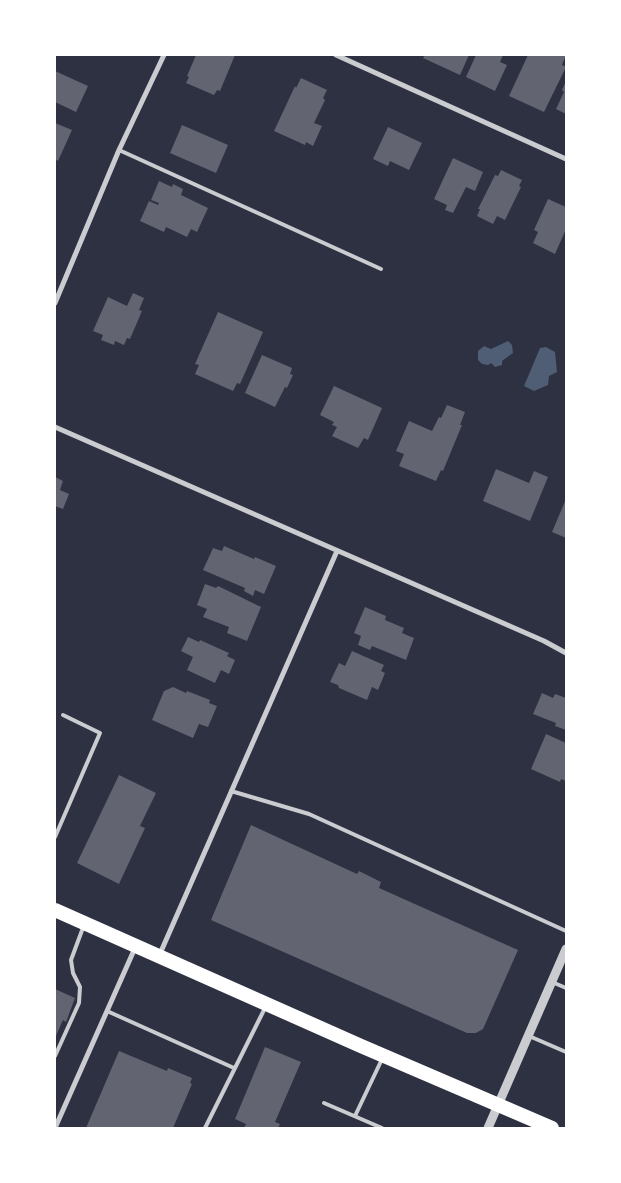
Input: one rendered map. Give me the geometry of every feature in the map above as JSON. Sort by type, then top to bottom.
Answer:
[{"type":"highway","points":[[55,910],[552,1128]]},
{"type":"street","points":[[55,304],[119,150],[164,55]]},
{"type":"street","points":[[336,55],[566,159]]},
{"type":"street","points":[[55,427],[544,641],[566,653]]},
{"type":"street","points":[[159,956],[337,551]]},
{"type":"street","points":[[55,1128],[136,946]]},
{"type":"street","points":[[488,1128],[566,949]]},
{"type":"lane","points":[[119,150],[382,270]]},
{"type":"lane","points":[[55,837],[100,733],[63,715]]},
{"type":"lane","points":[[231,791],[309,814],[566,930]]},
{"type":"lane","points":[[55,1056],[79,1003],[80,987],[73,973],[71,960],[85,923]]},
{"type":"lane","points":[[552,982],[566,988]]},
{"type":"lane","points":[[205,1128],[267,1004]]},
{"type":"lane","points":[[107,1011],[234,1068]]},
{"type":"lane","points":[[529,1035],[566,1052]]},
{"type":"lane","points":[[355,1116],[384,1055]]},
{"type":"lane","points":[[324,1103],[382,1128]]},
{"type":"water","points":[[508,341],[512,345],[513,353],[502,361],[502,365],[495,367],[491,363],[488,365],[482,364],[478,360],[478,351],[484,346],[491,349]]},
{"type":"water","points":[[546,347],[555,352],[557,372],[549,376],[548,385],[534,391],[524,386],[540,348]]},
{"type":"building","points":[[196,55],[235,55],[220,91],[217,90],[214,95],[186,83]]},
{"type":"building","points":[[425,55],[469,55],[460,75],[423,58]]},
{"type":"building","points":[[476,55],[503,55],[500,62],[507,65],[495,91],[466,77]]},
{"type":"building","points":[[528,55],[566,55],[562,65],[566,67],[544,112],[509,96]]},
{"type":"building","points":[[55,71],[88,86],[76,112],[55,102]]},
{"type":"building","points":[[301,78],[327,90],[323,98],[325,100],[314,123],[322,126],[313,146],[306,142],[305,145],[274,131],[295,86],[296,88]]},
{"type":"building","points":[[566,81],[566,114],[556,109],[564,92],[562,90]]},
{"type":"building","points":[[55,123],[72,130],[58,161],[55,159]]},
{"type":"building","points":[[182,125],[228,145],[216,173],[170,153]]},
{"type":"building","points":[[388,127],[422,143],[409,170],[390,161],[388,166],[373,159]]},
{"type":"building","points":[[453,158],[483,172],[475,191],[466,187],[453,213],[445,210],[447,205],[434,199]]},
{"type":"building","points":[[501,170],[522,180],[519,186],[521,187],[505,220],[497,216],[493,224],[477,216],[480,209],[478,209],[495,175],[498,176]]},
{"type":"building","points":[[159,181],[172,187],[173,184],[183,189],[181,195],[208,208],[197,232],[191,229],[187,237],[166,227],[164,232],[140,221],[149,201],[158,205],[159,203],[151,200]]},
{"type":"building","points":[[548,199],[566,207],[566,229],[555,254],[533,243],[538,232],[534,230]]},
{"type":"building","points":[[133,293],[144,298],[139,310],[142,311],[130,339],[127,338],[124,345],[115,341],[114,345],[101,340],[103,335],[93,331],[108,297],[127,306]]},
{"type":"building","points":[[218,312],[263,332],[240,384],[237,383],[233,391],[195,374],[199,365],[195,364]]},
{"type":"building","points":[[262,355],[292,368],[290,374],[293,375],[275,407],[245,393]]},
{"type":"building","points":[[334,386],[382,408],[368,440],[364,438],[358,448],[332,436],[337,427],[332,425],[334,422],[320,415]]},
{"type":"building","points":[[447,405],[465,412],[460,425],[462,425],[443,471],[441,470],[436,481],[399,466],[404,454],[396,451],[409,421],[432,431]]},
{"type":"building","points":[[496,469],[529,483],[534,471],[548,477],[530,521],[483,501]]},
{"type":"building","points":[[55,477],[63,481],[60,490],[69,494],[63,509],[55,506]]},
{"type":"building","points":[[566,499],[566,538],[552,532]]},
{"type":"building","points":[[224,546],[276,566],[264,594],[255,590],[253,596],[244,591],[245,588],[203,570],[213,548],[222,551]]},
{"type":"building","points":[[205,584],[216,588],[218,586],[261,607],[247,641],[227,633],[229,627],[203,617],[207,609],[197,605]]},
{"type":"building","points":[[365,607],[386,616],[385,620],[404,628],[402,633],[414,638],[406,660],[372,646],[370,650],[358,645],[361,636],[354,633]]},
{"type":"building","points":[[188,637],[199,642],[200,640],[229,653],[227,656],[235,660],[229,674],[221,670],[215,683],[187,670],[193,657],[181,651]]},
{"type":"building","points":[[352,651],[384,665],[381,671],[385,673],[378,690],[372,687],[367,700],[330,682],[339,663],[345,666]]},
{"type":"building","points":[[173,687],[210,700],[209,703],[217,706],[208,727],[199,724],[193,738],[152,720],[164,691]]},
{"type":"building","points":[[542,693],[553,698],[555,694],[566,698],[566,730],[555,726],[556,723],[533,714]]},
{"type":"building","points":[[546,734],[566,743],[566,781],[561,779],[560,782],[531,769]]},
{"type":"building","points":[[119,775],[156,793],[140,826],[145,828],[119,884],[77,863]]},
{"type":"building","points":[[251,825],[357,874],[359,871],[381,882],[379,888],[518,950],[483,1029],[476,1033],[467,1033],[211,920]]},
{"type":"building","points":[[55,989],[75,998],[66,1022],[63,1020],[55,1038]]},
{"type":"building","points":[[265,1047],[301,1062],[275,1122],[280,1124],[278,1128],[244,1128],[246,1124],[235,1119]]},
{"type":"building","points":[[119,1051],[167,1071],[168,1068],[192,1078],[190,1083],[192,1084],[173,1128],[86,1128]]}]
